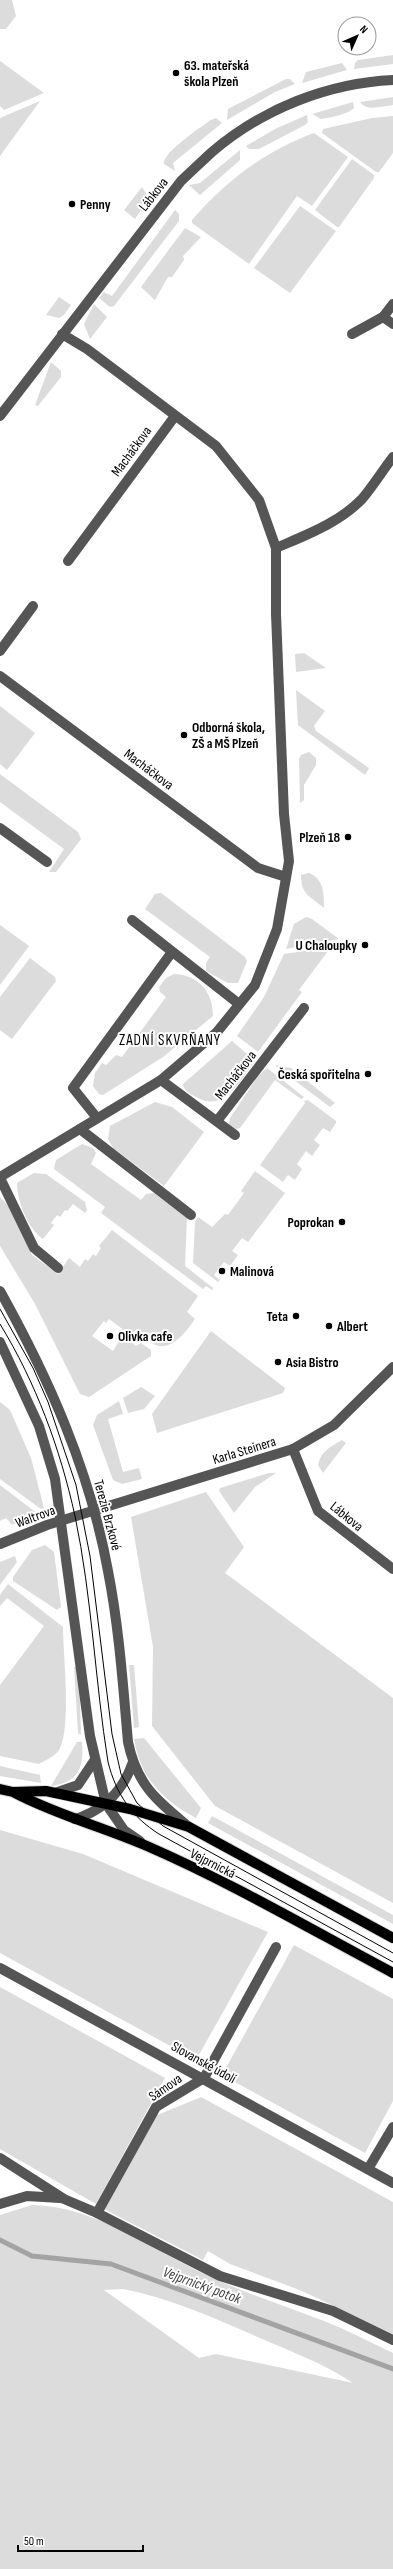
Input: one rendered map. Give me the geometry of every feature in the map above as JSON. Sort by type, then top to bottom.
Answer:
[{"type":"main road","name":"Vejprnická","points":[[0,1789],[13,1792],[42,1807],[146,1846],[290,1918],[393,1973]]},
{"type":"main road","name":"Vejprnická","points":[[13,1792],[46,1791],[106,1804],[189,1826],[393,1938]]},
{"type":"street","name":"Lábkova","points":[[0,416],[181,181],[212,151],[273,111],[307,97],[342,87],[393,80]]},
{"type":"street","points":[[352,334],[383,317],[393,304]]},
{"type":"street","points":[[383,317],[393,324]]},
{"type":"street","points":[[58,1268],[34,1248],[0,1177],[161,1080],[217,1032],[255,985],[277,929],[289,861],[284,814],[276,614],[276,548],[254,491],[216,446],[87,349],[62,334]]},
{"type":"street","name":"Macháčkova","points":[[68,561],[175,416]]},
{"type":"street","points":[[276,548],[321,528],[350,509],[361,499],[393,457]]},
{"type":"street","points":[[0,651],[33,606]]},
{"type":"street","name":"Macháčkova","points":[[0,676],[258,868],[286,877]]},
{"type":"street","points":[[0,828],[47,862]]},
{"type":"street","points":[[132,920],[239,1004]]},
{"type":"street","points":[[97,1118],[73,1088],[172,952]]},
{"type":"street","name":"Macháčkova","points":[[217,1121],[304,1008]]},
{"type":"street","name":"Macháčkova","points":[[161,1080],[235,1135]]},
{"type":"street","points":[[80,1128],[191,1214]]},
{"type":"street","name":"Terezie Brzkové","points":[[0,1291],[34,1353],[60,1408],[93,1511],[111,1585],[128,1742],[132,1762],[140,1779],[152,1795],[189,1826]]},
{"type":"street","points":[[0,1342],[21,1385],[45,1444],[55,1479],[94,1761],[106,1804],[124,1830],[146,1846]]},
{"type":"street","name":"Karla Steinera","points":[[79,1515],[293,1449],[334,1425],[393,1367]]},
{"type":"street","name":"Lábkova","points":[[293,1449],[318,1511],[393,1569]]},
{"type":"street","name":"Waltrova","points":[[0,1544],[79,1515]]},
{"type":"street","points":[[55,1793],[78,1785],[94,1761]]},
{"type":"street","points":[[75,1819],[106,1804],[123,1786],[132,1762]]},
{"type":"street","name":"Sámova","points":[[97,2212],[156,2107],[204,2078],[276,1947]]},
{"type":"street","name":"Slovanské údolí","points":[[0,1968],[204,2078],[393,2183]]},
{"type":"street","points":[[368,2169],[393,2127]]},
{"type":"street","points":[[0,2158],[64,2199],[97,2212],[220,2276],[333,2311],[393,2340]]},
{"type":"street","points":[[0,2204],[27,2196],[64,2199]]},
{"type":"shaded area","points":[[0,0],[12,0],[16,16],[6,29],[0,29]]},
{"type":"shaded area","points":[[393,55],[393,64],[354,69],[355,63],[358,60]]},
{"type":"shaded area","points":[[0,61],[44,93],[4,110],[0,106]]},
{"type":"shaded area","points":[[342,63],[347,70],[302,83],[306,72]]},
{"type":"shaded area","points":[[286,79],[290,79],[295,84],[275,92],[227,120],[228,109]]},
{"type":"shaded area","points":[[393,97],[393,105],[380,107],[367,107],[360,102]]},
{"type":"shaded area","points":[[40,101],[0,156],[0,118]]},
{"type":"shaded area","points":[[353,102],[354,108],[339,115],[321,119],[312,114]]},
{"type":"shaded area","points":[[307,115],[308,122],[305,125],[259,149],[249,149],[246,146],[277,128]]},
{"type":"shaded area","points":[[393,116],[393,153],[379,172],[376,172],[322,133],[323,129],[372,118]]},
{"type":"shaded area","points":[[216,118],[222,123],[173,163],[175,171],[164,164],[165,159],[175,147],[199,128]]},
{"type":"shaded area","points":[[314,133],[348,157],[312,206],[297,196],[249,264],[192,223],[192,220],[219,192],[247,169],[279,149]]},
{"type":"shaded area","points":[[240,150],[240,160],[200,195],[189,185],[200,183]]},
{"type":"shaded area","points":[[352,159],[374,175],[374,178],[339,227],[337,227],[315,210]]},
{"type":"shaded area","points":[[142,187],[149,198],[135,219],[124,210]]},
{"type":"shaded area","points":[[300,206],[336,231],[290,293],[254,268]]},
{"type":"shaded area","points":[[175,210],[179,214],[179,221],[114,306],[110,307],[99,298],[104,292],[112,296]]},
{"type":"shaded area","points":[[185,228],[201,237],[183,256],[184,260],[172,277],[168,277],[155,300],[141,287]]},
{"type":"shaded area","points":[[59,297],[71,305],[64,315],[59,318],[46,315]]},
{"type":"shaded area","points":[[94,304],[107,317],[90,339],[84,324]]},
{"type":"shaded area","points":[[51,362],[61,371],[61,377],[38,406],[35,405]]},
{"type":"shaded area","points":[[304,653],[326,668],[296,672],[295,654]]},
{"type":"shaded area","points":[[296,690],[325,711],[314,726],[316,731],[369,768],[365,775],[298,725]]},
{"type":"shaded area","points":[[0,706],[35,733],[7,770],[0,764]]},
{"type":"shaded area","points":[[309,752],[316,758],[316,765],[304,785],[304,800],[300,803],[299,759],[301,755]]},
{"type":"shaded area","points":[[0,774],[78,832],[81,839],[56,872],[49,872],[64,849],[0,802]]},
{"type":"shaded area","points":[[309,873],[318,879],[322,887],[324,908],[307,894],[303,887],[301,875]]},
{"type":"shaded area","points":[[161,893],[245,957],[247,961],[238,983],[228,983],[206,971],[206,963],[210,957],[145,909],[155,894]]},
{"type":"shaded area","points":[[306,917],[312,919],[339,939],[286,949],[294,924]]},
{"type":"shaded area","points":[[0,925],[29,946],[0,985]]},
{"type":"shaded area","points":[[331,947],[299,990],[302,992],[258,1052],[237,1036],[264,997],[284,954]]},
{"type":"shaded area","points":[[30,958],[55,977],[56,981],[12,1039],[0,1030],[0,997]]},
{"type":"shaded area","points":[[174,974],[191,978],[203,986],[210,999],[213,1016],[163,1057],[103,1095],[99,1094],[93,1086],[95,1073],[102,1063],[106,1065],[116,1055],[122,1057],[166,997],[160,992],[159,987],[166,978]]},
{"type":"shaded area","points":[[232,1041],[255,1061],[237,1085],[223,1098],[215,1101],[206,1101],[188,1092],[183,1084]]},
{"type":"shaded area","points":[[274,1065],[291,1068],[335,1103],[330,1107]]},
{"type":"shaded area","points":[[267,1068],[304,1097],[301,1099],[275,1080],[240,1128],[235,1129],[229,1124],[230,1118],[258,1076]]},
{"type":"shaded area","points":[[308,1100],[336,1121],[336,1123],[330,1132],[323,1128],[314,1140],[320,1145],[312,1156],[306,1151],[297,1164],[302,1169],[295,1180],[288,1175],[283,1182],[260,1165],[305,1103],[304,1101]]},
{"type":"shaded area","points":[[155,1102],[172,1107],[204,1132],[164,1186],[113,1148],[108,1139],[110,1126]]},
{"type":"shaded area","points":[[82,1144],[93,1148],[96,1153],[91,1164],[141,1200],[146,1194],[154,1193],[187,1218],[185,1266],[213,1288],[212,1290],[206,1286],[203,1289],[101,1213],[105,1207],[54,1169],[56,1160]]},
{"type":"shaded area","points":[[255,1171],[285,1193],[248,1242],[242,1238],[232,1251],[238,1255],[230,1266],[224,1262],[214,1275],[220,1280],[218,1282],[193,1263],[195,1222],[198,1217],[212,1227],[225,1214],[228,1215],[244,1193],[241,1191]]},
{"type":"shaded area","points":[[34,1173],[46,1174],[85,1202],[87,1210],[85,1213],[73,1204],[67,1211],[65,1210],[60,1217],[57,1215],[51,1223],[54,1225],[43,1239],[28,1222],[19,1198],[17,1183]]},
{"type":"shaded area","points":[[0,1197],[10,1207],[32,1255],[58,1274],[69,1258],[80,1267],[85,1259],[88,1261],[93,1254],[96,1256],[101,1248],[99,1246],[112,1230],[198,1296],[187,1312],[195,1319],[180,1337],[165,1346],[153,1344],[136,1330],[132,1335],[135,1338],[132,1343],[136,1346],[141,1343],[151,1350],[151,1356],[89,1397],[80,1394],[35,1304],[0,1246]],"holes":[[[109,1319],[125,1331],[113,1351],[92,1336],[104,1321],[106,1323]]]},
{"type":"shaded area","points":[[211,1331],[285,1388],[283,1393],[157,1433],[152,1414]]},
{"type":"shaded area","points":[[141,1387],[155,1396],[144,1409],[128,1413],[123,1398]]},
{"type":"shaded area","points":[[119,1401],[123,1414],[108,1419],[123,1472],[139,1468],[142,1479],[122,1484],[113,1480],[93,1425],[97,1415]]},
{"type":"shaded area","points":[[0,1402],[10,1410],[31,1458],[44,1508],[41,1509],[0,1479]]},
{"type":"shaded area","points":[[342,1440],[346,1443],[323,1473],[318,1465],[321,1456]]},
{"type":"shaded area","points":[[269,1473],[276,1473],[255,1487],[234,1513],[219,1491],[220,1488]]},
{"type":"shaded area","points":[[0,1485],[38,1514],[40,1521],[35,1524],[32,1517],[12,1525],[6,1518],[0,1521]]},
{"type":"shaded area","points":[[206,1492],[244,1547],[225,1573],[393,1698],[393,1903],[215,1806],[152,1726],[153,1647],[131,1517]]},
{"type":"shaded area","points":[[45,1545],[54,1552],[61,1607],[57,1610],[13,1581],[13,1577],[32,1550]]},
{"type":"shaded area","points":[[15,1556],[17,1562],[0,1585],[0,1562]]},
{"type":"shaded area","points":[[8,1584],[63,1627],[66,1709],[63,1740],[57,1752],[39,1764],[0,1756],[0,1685],[44,1626],[7,1598],[0,1606],[0,1595]]},
{"type":"shaded area","points":[[129,1665],[134,1665],[139,1727],[134,1728]]},
{"type":"shaded area","points":[[79,1666],[81,1735],[78,1733],[74,1667]]},
{"type":"shaded area","points":[[144,1738],[201,1808],[196,1818],[163,1795],[147,1776],[141,1765],[134,1739]]},
{"type":"shaded area","points":[[77,1742],[82,1742],[82,1759],[78,1772],[68,1781],[51,1786]]},
{"type":"shaded area","points":[[0,1766],[40,1775],[41,1783],[0,1776]]},
{"type":"shaded area","points":[[212,1816],[393,1915],[393,1924],[208,1823]]},
{"type":"shaded area","points":[[0,1830],[83,1854],[268,1932],[196,2060],[0,1953]]},
{"type":"shaded area","points":[[294,1945],[393,1999],[393,2101],[365,2153],[222,2075]]},
{"type":"shaded area","points":[[0,1987],[165,2078],[96,2204],[0,2149]]},
{"type":"shaded area","points":[[201,2097],[393,2202],[393,2334],[302,2291],[230,2264],[208,2251],[203,2260],[104,2209],[155,2116]]},
{"type":"shaded area","points":[[32,2205],[56,2207],[102,2221],[225,2283],[333,2325],[393,2353],[393,2569],[0,2569],[0,2215]],"holes":[[[123,2289],[176,2303],[296,2353],[320,2364],[353,2383],[216,2354],[199,2358],[104,2290]]]},
{"type":"waterway","name":"Vejprnický potok","points":[[0,2240],[32,2256],[111,2264],[393,2369]]},
{"type":"tram line","points":[[0,1309],[33,1368],[48,1402],[76,1485],[90,1556],[112,1734],[121,1774],[137,1803],[163,1826],[393,1953]]},
{"type":"tram line","points":[[0,1324],[13,1346],[36,1393],[54,1441],[69,1491],[86,1577],[108,1762],[111,1774],[126,1804],[141,1820],[159,1834],[393,1962]]},
{"type":"place","name":"63. mateřská škola Plzeň","points":[[176,73]]},
{"type":"place","name":"Penny","points":[[72,204]]},
{"type":"place","name":"Odborná škola, ZŠ a MŠ Plzeň","points":[[184,735]]},
{"type":"place","name":"Plzeň 18","points":[[348,837]]},
{"type":"place","name":"U Chaloupky","points":[[365,945]]},
{"type":"place","name":"Česká spořitelna","points":[[368,1074]]},
{"type":"place","name":"Poprokan","points":[[342,1222]]},
{"type":"place","name":"Malinová","points":[[222,1271]]},
{"type":"place","name":"Teta","points":[[296,1316]]},
{"type":"place","name":"Albert","points":[[329,1326]]},
{"type":"place","name":"Olivka cafe","points":[[110,1336]]},
{"type":"place","name":"Asia Bistro","points":[[278,1362]]},
{"type":"district","name":"ZADNÍ SKVRŇANY","points":[[170,1040]]}]
